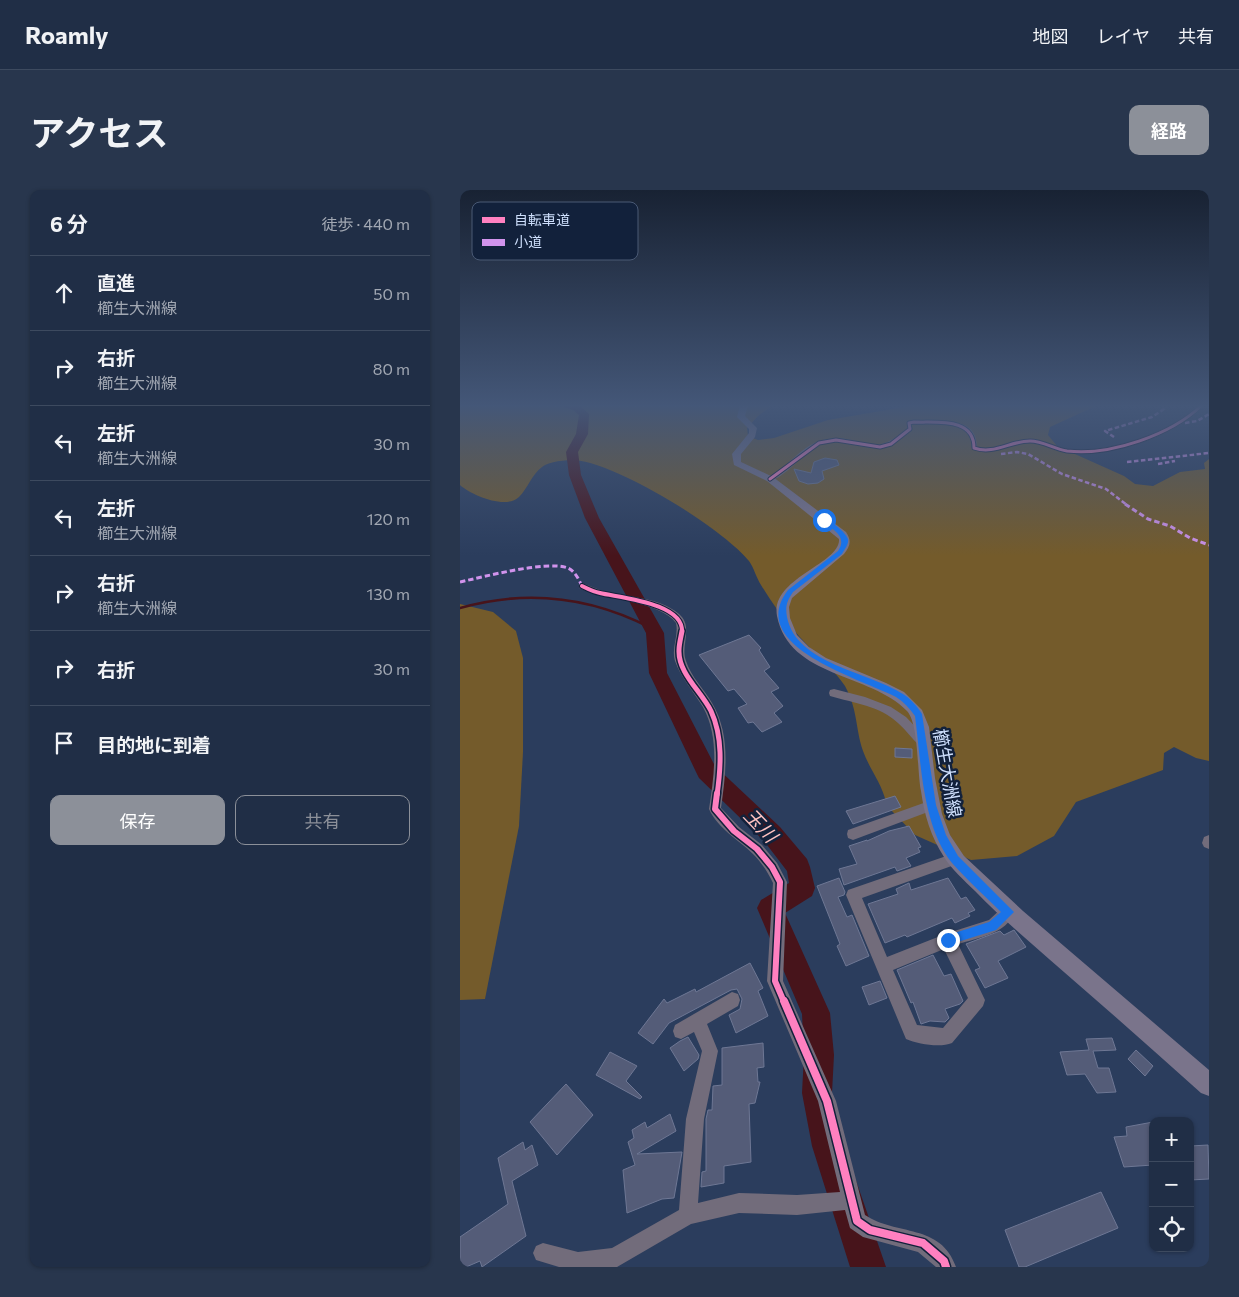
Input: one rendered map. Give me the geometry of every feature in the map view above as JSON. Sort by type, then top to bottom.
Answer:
[{"type":"main road","name":"櫛生大洲線","points":[[735,455],[734,458],[737,463],[770,479],[824,520],[845,539],[844,546],[840,552],[798,585],[785,599],[782,607],[786,628],[803,649],[822,661],[900,696],[913,707],[919,716],[932,805],[942,836],[955,859],[1008,912],[1209,1085]]},
{"type":"street","points":[[770,479],[782,473],[804,455]]},
{"type":"street","points":[[582,586],[601,594],[643,603],[666,611],[680,619],[683,627],[679,655],[711,712],[720,743],[721,773],[715,809],[734,831],[757,850],[772,867],[780,882],[775,981],[827,1101],[857,1221],[870,1230],[923,1243],[944,1261],[946,1267]]},
{"type":"street","points":[[834,693],[879,706],[901,720],[924,743]]},
{"type":"street","points":[[853,834],[932,805]]},
{"type":"street","points":[[948,940],[978,1000],[946,1037],[912,1033],[853,895],[955,859]]},
{"type":"street","points":[[884,966],[948,940],[993,926],[1008,912]]},
{"type":"street","points":[[681,1031],[732,1000]]},
{"type":"street","points":[[688,1215],[695,1119],[710,1051],[697,1021]]},
{"type":"street","points":[[543,1253],[578,1262],[616,1258],[688,1215],[739,1203],[797,1205],[852,1200]]},
{"type":"shaded area","points":[[460,455],[1078,455],[1124,476],[1135,484],[1153,486],[1180,472],[1205,469],[1204,463],[1209,459],[1209,761],[1196,758],[1174,747],[1164,753],[1163,770],[1076,802],[1054,836],[1017,856],[971,860],[915,835],[891,810],[863,751],[852,703],[845,686],[835,673],[806,644],[772,603],[749,561],[716,531],[668,499],[642,485],[594,464],[575,460],[558,461],[545,465],[535,473],[525,490],[513,501],[498,502],[489,500],[472,493],[460,485]]},
{"type":"shaded area","points":[[460,604],[493,612],[516,631],[523,658],[523,752],[519,826],[485,999],[460,1000]]},
{"type":"building","points":[[825,458],[837,460],[839,465],[822,471],[824,479],[818,483],[808,484],[799,481],[794,469],[811,473],[814,462]]},
{"type":"building","points":[[749,635],[761,648],[759,650],[770,667],[764,671],[779,688],[771,692],[783,706],[774,713],[782,722],[762,732],[753,722],[748,723],[738,708],[747,704],[734,689],[728,691],[699,655]]},
{"type":"building","points":[[895,748],[912,749],[912,758],[895,757]]},
{"type":"building","points":[[895,796],[901,807],[853,824],[846,811]]},
{"type":"building","points":[[909,826],[921,847],[918,848],[920,852],[906,858],[911,866],[897,871],[895,867],[844,885],[839,869],[857,864],[849,846],[867,841],[889,831]]},
{"type":"building","points":[[839,878],[845,892],[844,895],[838,897],[847,917],[852,915],[869,956],[846,966],[837,946],[840,944],[817,886]]},
{"type":"building","points":[[948,878],[961,899],[966,897],[975,910],[968,913],[970,916],[955,923],[952,918],[907,937],[905,935],[885,943],[868,904],[898,894],[896,889],[909,883],[911,890]]},
{"type":"building","points":[[1014,930],[1026,947],[998,961],[1008,978],[985,988],[975,970],[980,968],[966,944],[1000,931],[1004,935]]},
{"type":"building","points":[[933,955],[944,976],[951,974],[963,1001],[960,1004],[945,1009],[949,1018],[945,1022],[930,1021],[921,1024],[913,1002],[911,1003],[897,970]]},
{"type":"building","points":[[750,963],[763,988],[758,991],[768,1016],[736,1033],[729,1015],[740,1009],[742,999],[737,989],[731,990],[669,1023],[653,1044],[638,1033],[664,999],[667,1003],[695,989],[696,992]]},
{"type":"building","points":[[880,981],[887,998],[869,1005],[862,987]]},
{"type":"building","points":[[688,1037],[699,1055],[698,1059],[684,1071],[670,1048]]},
{"type":"building","points":[[1112,1038],[1116,1050],[1093,1051],[1098,1068],[1109,1068],[1116,1092],[1097,1093],[1085,1074],[1067,1075],[1060,1052],[1089,1050],[1086,1039]]},
{"type":"building","points":[[763,1043],[764,1067],[757,1068],[758,1082],[760,1082],[755,1103],[749,1104],[751,1162],[724,1166],[724,1183],[701,1187],[702,1172],[706,1171],[706,1119],[708,1110],[712,1110],[713,1086],[722,1085],[722,1048]]},
{"type":"building","points":[[1136,1050],[1153,1066],[1145,1076],[1128,1059]]},
{"type":"building","points":[[610,1052],[637,1066],[626,1081],[642,1097],[640,1099],[596,1075]]},
{"type":"building","points":[[566,1084],[593,1115],[557,1155],[530,1122]]},
{"type":"building","points":[[670,1114],[676,1131],[637,1154],[682,1152],[674,1198],[662,1199],[627,1213],[623,1170],[635,1165],[628,1142],[634,1138],[632,1130],[645,1122],[647,1128]]},
{"type":"building","points":[[1149,1123],[1149,1165],[1124,1167],[1114,1137],[1127,1136],[1126,1127]]},
{"type":"building","points":[[523,1142],[525,1150],[532,1145],[538,1165],[512,1181],[526,1236],[482,1267],[480,1261],[466,1267],[460,1267],[460,1237],[508,1204],[498,1158]]},
{"type":"building","points":[[1208,1145],[1209,1179],[1194,1180],[1194,1146]]},
{"type":"building","points":[[1101,1192],[1118,1228],[1025,1267],[1019,1267],[1005,1230]]},
{"type":"waterway","name":"玉川","points":[[572,455],[575,475],[592,518],[655,633],[658,673],[707,772],[772,834],[798,867],[803,888],[770,908],[816,1013],[819,1055],[817,1093],[828,1146],[868,1267]]},
{"type":"waterway","points":[[460,608],[509,599],[557,599],[604,609],[628,617],[651,628]]},
{"type":"marked path","points":[[1030,455],[1062,474],[1106,489],[1137,513],[1148,519],[1170,526],[1190,538],[1209,545]]},
{"type":"marked path","points":[[1127,462],[1188,455]]},
{"type":"marked path","points":[[1158,464],[1175,461]]},
{"type":"marked path","points":[[460,582],[516,571],[560,566],[573,571],[582,586]]},
{"type":"cycle path","points":[[770,479],[783,471],[801,455]]},
{"type":"cycle path","points":[[582,586],[598,593],[657,606],[673,614],[681,623],[682,633],[679,649],[681,662],[688,677],[711,712],[718,736],[720,772],[715,809],[734,831],[757,849],[772,867],[780,882],[775,981],[827,1101],[857,1221],[870,1230],[923,1243],[944,1261],[946,1267]]},
{"type":"route","points":[[824,520],[842,534],[845,539],[844,546],[840,552],[791,591],[785,599],[782,607],[786,628],[803,649],[822,661],[866,679],[900,696],[913,707],[919,716],[932,805],[942,836],[955,859],[1008,912],[993,926],[948,940]]}]
